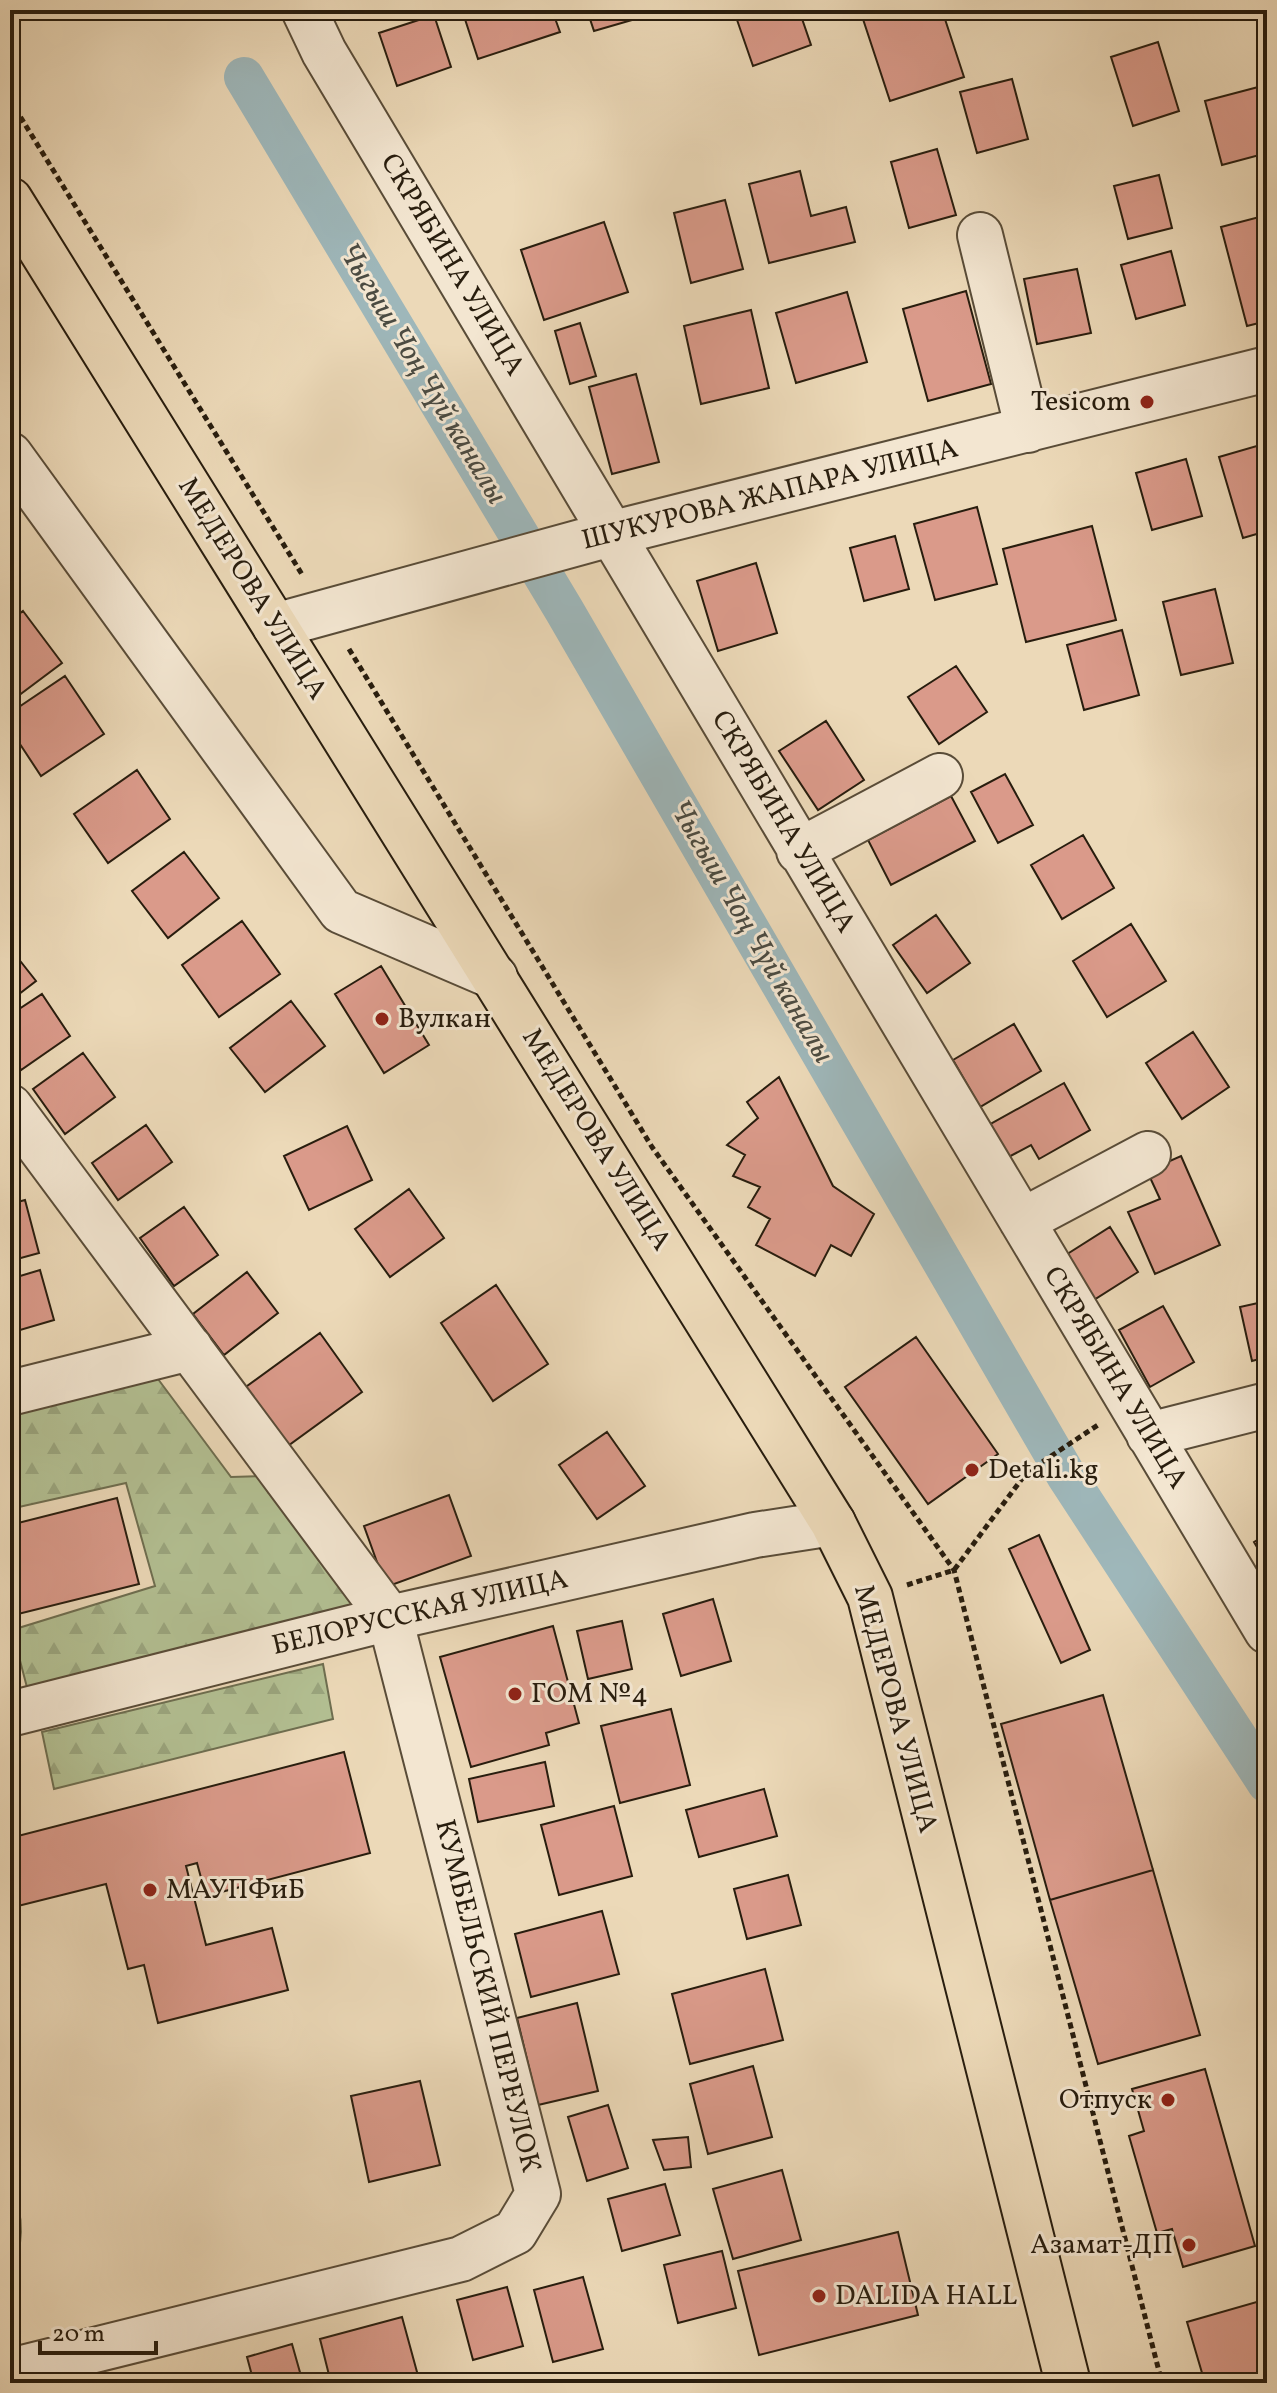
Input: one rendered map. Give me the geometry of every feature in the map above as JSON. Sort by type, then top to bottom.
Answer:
[{"type":"main road","name":"МЕДЕРОВА УЛИЦА","points":[[10,200],[833,1523],[870,1597],[1068,2383]]},
{"type":"street","name":"СКРЯБИНА УЛИЦА","points":[[304,10],[324,52],[1267,1631]]},
{"type":"street","points":[[980,235],[1028,430]]},
{"type":"street","name":"ШУКУРОВА ЖАПАРА УЛИЦА","points":[[275,626],[614,533],[1267,369]]},
{"type":"street","points":[[10,455],[341,911],[495,977]]},
{"type":"street","points":[[799,851],[940,776]]},
{"type":"street","name":"КУМБЕЛЬСКИЙ ПЕРЕУЛОК","points":[[10,1107],[390,1618],[538,2194],[515,2232],[461,2259],[10,2371]]},
{"type":"street","points":[[1022,1221],[1148,1154]]},
{"type":"street","points":[[10,1393],[190,1348]]},
{"type":"street","points":[[1149,1435],[1267,1405]]},
{"type":"street","name":"БЕЛОРУССКАЯ УЛИЦА","points":[[10,1714],[390,1618],[755,1535],[833,1523]]},
{"type":"path","points":[[652,1147],[954,1570],[1162,2383]]},
{"type":"path","points":[[870,1597],[954,1570],[1027,1472],[1100,1423]]},
{"type":"green space","points":[[155,1375],[231,1477],[260,1476],[365,1610],[29,1695],[12,1630],[155,1586],[126,1483],[10,1509],[10,1412]]},
{"type":"green space","points":[[323,1664],[333,1719],[54,1789],[42,1732]]},
{"type":"green space","points":[[10,2184],[19,2208],[21,2232],[18,2256],[10,2280]]},
{"type":"building","points":[[462,10],[552,10],[560,32],[478,59]]},
{"type":"building","points":[[587,10],[655,10],[656,13],[594,31]]},
{"type":"building","points":[[757,10],[799,10],[811,45],[753,66],[736,17]]},
{"type":"building","points":[[860,10],[942,10],[964,77],[890,101]]},
{"type":"building","points":[[434,15],[451,67],[397,86],[379,33]]},
{"type":"building","points":[[1158,42],[1179,111],[1133,126],[1111,57]]},
{"type":"building","points":[[1012,79],[1028,139],[977,153],[960,92]]},
{"type":"building","points":[[1262,86],[1267,106],[1267,153],[1222,165],[1205,101]]},
{"type":"building","points":[[937,149],[956,215],[909,228],[891,162]]},
{"type":"building","points":[[800,171],[811,216],[846,207],[855,242],[769,263],[749,184]]},
{"type":"building","points":[[1159,175],[1172,228],[1128,239],[1114,186]]},
{"type":"building","points":[[725,200],[743,269],[691,283],[674,213]]},
{"type":"building","points":[[1267,215],[1267,321],[1247,326],[1221,227]]},
{"type":"building","points":[[604,222],[628,292],[544,320],[521,250]]},
{"type":"building","points":[[1171,251],[1185,305],[1136,319],[1121,265]]},
{"type":"building","points":[[1077,269],[1091,333],[1037,344],[1024,279]]},
{"type":"building","points":[[966,291],[991,384],[928,401],[903,309]]},
{"type":"building","points":[[847,292],[867,362],[796,383],[776,313]]},
{"type":"building","points":[[751,310],[769,388],[701,404],[684,326]]},
{"type":"building","points":[[580,323],[596,376],[570,384],[555,331]]},
{"type":"building","points":[[636,374],[659,462],[612,474],[589,387]]},
{"type":"building","points":[[1267,443],[1267,531],[1243,538],[1219,457]]},
{"type":"building","points":[[1186,459],[1202,516],[1152,530],[1136,473]]},
{"type":"building","points":[[977,507],[997,584],[935,600],[914,524]]},
{"type":"building","points":[[1092,526],[1116,620],[1026,642],[1003,549]]},
{"type":"building","points":[[895,536],[909,589],[864,601],[850,548]]},
{"type":"building","points":[[756,563],[777,633],[718,651],[697,581]]},
{"type":"building","points":[[1267,588],[1267,629],[1260,590]]},
{"type":"building","points":[[1215,589],[1233,663],[1181,675],[1163,602]]},
{"type":"building","points":[[23,611],[62,663],[10,702],[10,621]]},
{"type":"building","points":[[1122,630],[1139,695],[1084,710],[1067,645]]},
{"type":"building","points":[[956,666],[987,712],[939,744],[908,697]]},
{"type":"building","points":[[65,676],[104,734],[41,776],[10,729],[10,713]]},
{"type":"building","points":[[826,721],[864,780],[818,810],[779,751]]},
{"type":"building","points":[[137,770],[170,819],[108,863],[74,814]]},
{"type":"building","points":[[1005,774],[1033,825],[998,843],[971,792]]},
{"type":"building","points":[[951,796],[975,841],[891,885],[868,840]]},
{"type":"building","points":[[1083,835],[1114,888],[1062,919],[1031,865]]},
{"type":"building","points":[[184,852],[219,898],[168,938],[132,891]]},
{"type":"building","points":[[936,915],[970,963],[927,993],[893,945]]},
{"type":"building","points":[[242,921],[280,974],[219,1017],[182,965]]},
{"type":"building","points":[[1131,924],[1166,981],[1107,1017],[1073,961]]},
{"type":"building","points":[[10,948],[36,981],[10,1001]]},
{"type":"building","name":"Вулкан","points":[[381,966],[429,1045],[384,1073],[335,994]]},
{"type":"building","points":[[42,994],[70,1036],[21,1070],[10,1053],[10,1015]]},
{"type":"building","points":[[291,1001],[325,1046],[265,1092],[230,1048]]},
{"type":"building","points":[[1014,1024],[1041,1071],[980,1107],[953,1060]]},
{"type":"building","points":[[1193,1032],[1229,1087],[1182,1119],[1146,1063]]},
{"type":"building","points":[[83,1053],[115,1097],[65,1134],[33,1089]]},
{"type":"building","points":[[779,1077],[833,1186],[874,1214],[851,1256],[831,1245],[815,1276],[756,1245],[770,1219],[748,1207],[760,1187],[733,1176],[745,1155],[727,1145],[758,1118],[747,1102]]},
{"type":"building","points":[[1064,1083],[1090,1130],[1039,1159],[1031,1145],[1005,1159],[987,1126]]},
{"type":"building","points":[[146,1125],[172,1162],[118,1200],[92,1163]]},
{"type":"building","points":[[347,1126],[372,1180],[309,1210],[284,1156]]},
{"type":"building","points":[[1181,1156],[1220,1245],[1155,1274],[1128,1212],[1160,1199],[1147,1171]]},
{"type":"building","points":[[409,1189],[444,1238],[390,1277],[355,1229]]},
{"type":"building","points":[[25,1200],[39,1253],[10,1261],[10,1204]]},
{"type":"building","points":[[184,1207],[218,1255],[174,1286],[140,1238]]},
{"type":"building","points":[[1110,1227],[1138,1272],[1089,1303],[1061,1258]]},
{"type":"building","points":[[40,1270],[54,1320],[10,1333],[10,1279]]},
{"type":"building","points":[[247,1272],[278,1313],[224,1355],[193,1314]]},
{"type":"building","points":[[496,1285],[548,1364],[493,1401],[441,1323]]},
{"type":"building","points":[[1267,1301],[1267,1357],[1252,1361],[1240,1307]]},
{"type":"building","points":[[1163,1306],[1194,1362],[1150,1387],[1119,1330]]},
{"type":"building","points":[[320,1333],[362,1392],[285,1448],[243,1389]]},
{"type":"building","points":[[916,1337],[998,1454],[928,1504],[845,1387]]},
{"type":"building","points":[[607,1432],[645,1486],[597,1519],[559,1465]]},
{"type":"building","points":[[449,1495],[471,1556],[386,1587],[364,1526]]},
{"type":"building","points":[[117,1498],[139,1584],[10,1616],[10,1525]]},
{"type":"building","points":[[1267,1534],[1267,1564],[1254,1542]]},
{"type":"building","points":[[1039,1535],[1090,1650],[1061,1663],[1009,1549]]},
{"type":"building","points":[[713,1599],[731,1661],[681,1676],[663,1614]]},
{"type":"building","points":[[622,1621],[632,1669],[588,1679],[577,1631]]},
{"type":"building","points":[[553,1626],[579,1723],[546,1733],[549,1745],[471,1767],[440,1657]]},
{"type":"building","points":[[1103,1695],[1153,1870],[1050,1900],[1001,1724]]},
{"type":"building","points":[[671,1709],[690,1785],[620,1803],[601,1726]]},
{"type":"building","name":"МАУПФиБ","points":[[344,1752],[370,1853],[206,1896],[197,1863],[186,1866],[206,1945],[272,1928],[288,1990],[158,2023],[144,1965],[128,1969],[106,1884],[10,1908],[10,1838]]},
{"type":"building","points":[[545,1762],[554,1806],[478,1822],[469,1779]]},
{"type":"building","points":[[764,1789],[777,1836],[699,1857],[686,1810]]},
{"type":"building","points":[[614,1806],[632,1876],[559,1895],[541,1825]]},
{"type":"building","points":[[1153,1870],[1200,2035],[1098,2064],[1050,1900]]},
{"type":"building","points":[[788,1875],[801,1925],[747,1939],[734,1889]]},
{"type":"building","points":[[602,1911],[619,1974],[531,1997],[515,1934]]},
{"type":"building","points":[[765,1969],[783,2040],[690,2064],[672,1994]]},
{"type":"building","points":[[577,2003],[598,2091],[538,2105],[517,2018]]},
{"type":"building","points":[[753,2066],[772,2137],[708,2154],[690,2084]]},
{"type":"building","points":[[1205,2069],[1255,2246],[1183,2267],[1172,2229],[1157,2233],[1129,2136],[1144,2131],[1132,2089]]},
{"type":"building","points":[[420,2081],[440,2165],[369,2182],[351,2096]]},
{"type":"building","points":[[608,2105],[628,2168],[587,2181],[568,2117]]},
{"type":"building","points":[[688,2137],[691,2167],[664,2170],[653,2140]]},
{"type":"building","points":[[782,2170],[801,2240],[733,2259],[713,2189]]},
{"type":"building","points":[[665,2184],[680,2235],[622,2251],[608,2199]]},
{"type":"building","points":[[898,2232],[918,2315],[759,2355],[738,2271]]},
{"type":"building","points":[[722,2251],[736,2308],[678,2323],[664,2265]]},
{"type":"building","points":[[583,2277],[603,2349],[553,2362],[534,2290]]},
{"type":"building","points":[[507,2287],[523,2346],[473,2360],[457,2300]]},
{"type":"building","points":[[1267,2299],[1267,2383],[1205,2383],[1187,2322]]},
{"type":"building","points":[[402,2317],[420,2383],[331,2383],[320,2339]]},
{"type":"building","points":[[292,2344],[303,2383],[254,2383],[247,2357]]},
{"type":"waterway","name":"Чыгыш Чоң Чүй каналы","points":[[244,77],[564,610],[1066,1475],[1267,1783]]},
{"type":"place","name":"Tesicom","points":[[1147,402]]},
{"type":"place","name":"Вулкан","points":[[382,1019]]},
{"type":"place","name":"Detali.kg","points":[[972,1470]]},
{"type":"place","name":"ГОМ №4","points":[[515,1694]]},
{"type":"place","name":"МАУПФиБ","points":[[150,1890]]},
{"type":"place","name":"Отпуск","points":[[1168,2100]]},
{"type":"place","name":"Азамат-ДП","points":[[1189,2245]]},
{"type":"place","name":"DALIDA HALL","points":[[819,2296]]}]
